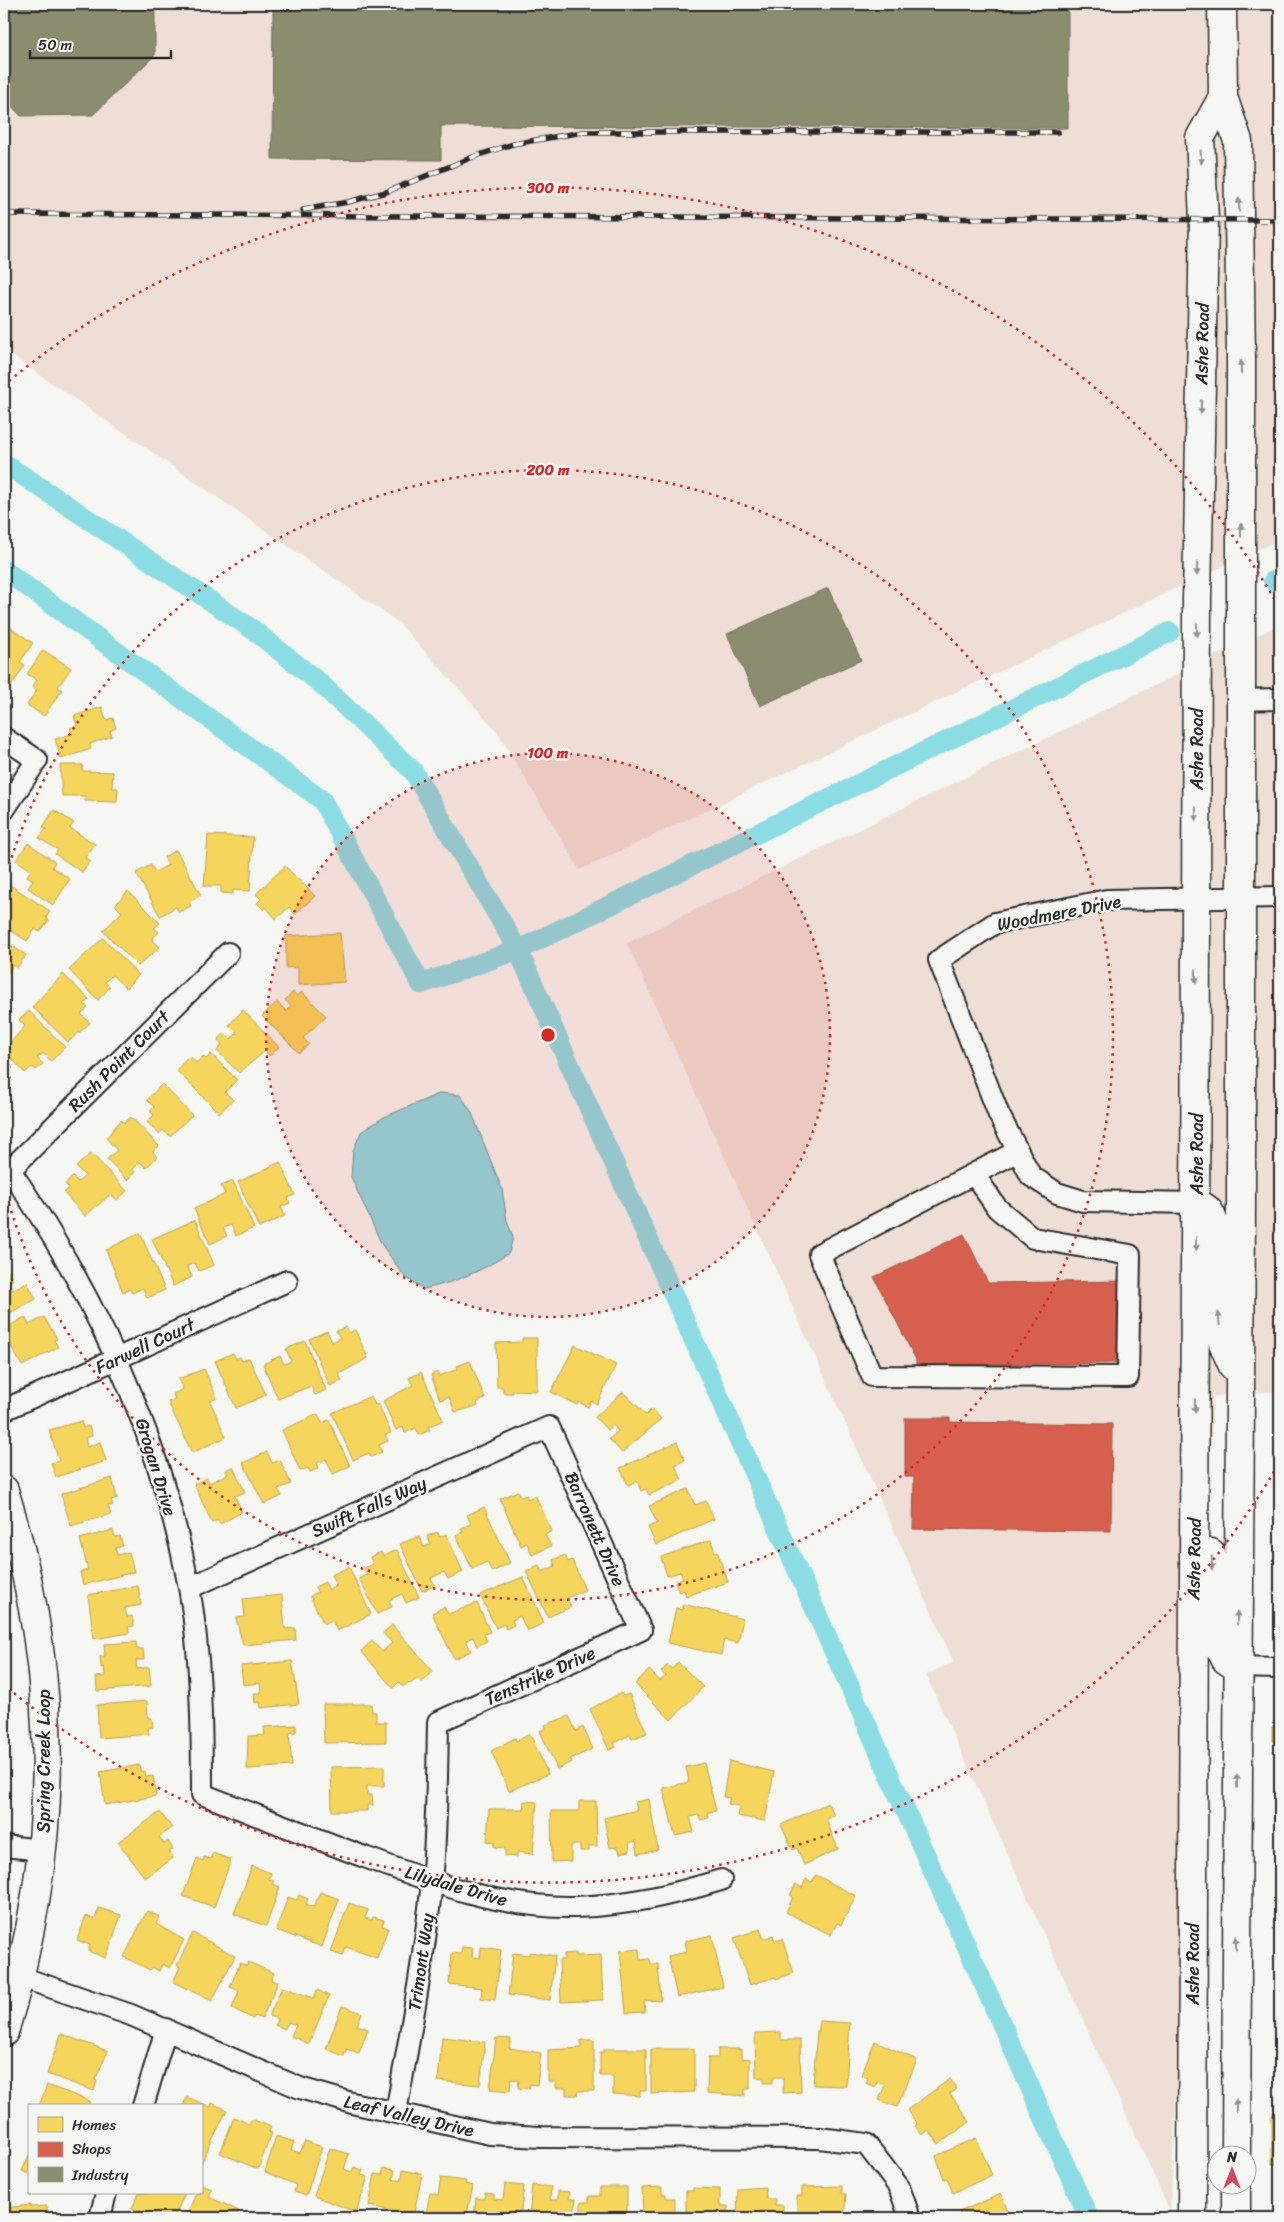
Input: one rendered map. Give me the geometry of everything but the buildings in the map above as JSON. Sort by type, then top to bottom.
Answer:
[{"type":"street","name":"Ashe Road","points":[[1222,4],[1223,96],[1238,141],[1242,579],[1240,638],[1236,2144]]},
{"type":"street","name":"Ashe Road","points":[[1192,2218],[1196,600],[1204,220],[1200,138],[1223,96]]},
{"type":"street","points":[[1240,700],[1280,698]]},
{"type":"street","points":[[4,738],[37,760],[4,810]]},
{"type":"street","name":"Woodmere Drive","points":[[1018,1151],[999,1116],[938,960],[995,923],[1107,900],[1280,897]]},
{"type":"street","name":"Rush Point Court","points":[[10,1170],[228,953]]},
{"type":"street","points":[[974,1174],[997,1208],[1033,1238],[1130,1255],[1128,1377],[872,1376],[819,1254],[1018,1151],[1031,1176],[1065,1196],[1082,1201],[1196,1204],[1207,1208],[1212,1216],[1216,1232],[1217,1302],[1221,1336],[1239,1381]]},
{"type":"street","name":"Grogan Drive","points":[[10,1170],[71,1264],[118,1358],[155,1458],[178,1539],[189,1588],[198,1653],[202,1715],[202,1794]]},
{"type":"street","name":"Farwell Court","points":[[4,1410],[287,1280]]},
{"type":"street","name":"Swift Falls Way","points":[[189,1588],[549,1427]]},
{"type":"street","name":"Barronett Drive","points":[[549,1427],[642,1630]]},
{"type":"street","points":[[1194,1464],[1210,1507],[1215,1638],[1226,1660],[1237,1667],[1280,1668]]},
{"type":"street","name":"Spring Creek Loop","points":[[4,1490],[18,1537],[35,1610],[48,1730],[48,1789],[44,1850],[35,1909],[21,1976],[4,2032]]},
{"type":"street","name":"Tenstrike Drive","points":[[438,1722],[642,1630]]},
{"type":"street","name":"Trimont Way","points":[[396,2112],[416,2002],[432,1882],[436,1817],[438,1722]]},
{"type":"street","name":"Lilydale Drive","points":[[202,1794],[432,1882],[486,1898],[530,1904],[575,1907],[620,1904],[664,1897],[721,1880]]},
{"type":"street","points":[[4,1846],[44,1850]]},
{"type":"street","name":"Leaf Valley Drive","points":[[21,1976],[166,2030],[300,2088],[352,2103],[444,2125],[500,2135],[540,2137],[820,2138],[866,2144],[899,2187],[910,2218]]},
{"type":"street","points":[[144,2104],[166,2030]]},
{"type":"street","points":[[100,2218],[106,2194]]},
{"type":"street","points":[[1236,2194],[1236,2218]]},
{"type":"shaded area","points":[[4,4],[1280,4],[1280,539],[580,870],[497,731],[398,622],[4,350]]},
{"type":"shaded area","points":[[1280,624],[1280,1391],[1213,1396],[1170,2211],[926,1675],[954,1662],[627,943]]},
{"type":"water","points":[[441,1093],[460,1095],[471,1111],[502,1189],[507,1221],[513,1237],[509,1253],[499,1259],[457,1279],[424,1289],[405,1277],[382,1245],[351,1177],[353,1151],[361,1132],[384,1117]]},
{"type":"waterway","points":[[4,463],[252,629],[320,683],[413,771],[518,950],[1089,2218]]},
{"type":"waterway","points":[[4,570],[322,800],[421,984],[518,950],[1170,632]]},
{"type":"waterway","points":[[1273,581],[1280,578]]},
{"type":"railway","points":[[303,210],[348,202],[386,192],[473,157],[513,144],[583,132],[1058,132]]},
{"type":"railway","points":[[4,214],[1280,220]]}]
